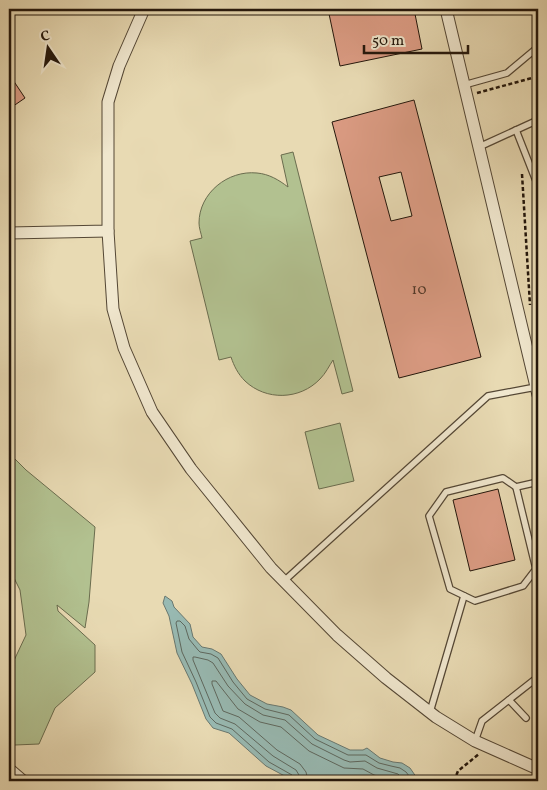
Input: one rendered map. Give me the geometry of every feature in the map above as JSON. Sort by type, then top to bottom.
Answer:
[{"type":"street","points":[[144,9],[119,66],[108,102],[108,230],[113,309],[124,348],[152,412],[191,469],[272,568],[337,635],[430,713],[475,741],[538,769]]},
{"type":"street","points":[[446,9],[536,374],[537,391]]},
{"type":"street","points":[[9,233],[108,230]]},
{"type":"street","points":[[9,769],[23,781]]},
{"type":"lane","points":[[464,85],[507,73],[538,47]]},
{"type":"lane","points":[[479,147],[538,120]]},
{"type":"lane","points":[[516,130],[538,186]]},
{"type":"lane","points":[[284,581],[488,396],[537,391]]},
{"type":"lane","points":[[503,478],[516,487],[537,568],[522,586],[475,601],[450,589],[428,516],[446,492],[503,478]]},
{"type":"lane","points":[[516,487],[538,482]]},
{"type":"lane","points":[[430,713],[464,596]]},
{"type":"lane","points":[[475,741],[482,721],[538,677]]},
{"type":"lane","points":[[509,700],[526,718]]},
{"type":"path","points":[[522,169],[530,305]]},
{"type":"path","points":[[454,781],[458,771],[486,746]]},
{"type":"green space","points":[[293,152],[353,391],[342,394],[333,360],[322,377],[312,386],[293,394],[273,395],[253,388],[245,381],[240,376],[231,357],[219,360],[190,241],[202,238],[199,225],[200,212],[204,202],[217,186],[236,175],[257,173],[274,178],[288,187],[281,155]]},
{"type":"green space","points":[[340,423],[354,481],[319,489],[305,432]]},
{"type":"green space","points":[[9,453],[26,470],[95,527],[85,628],[57,605],[58,611],[95,645],[95,672],[55,708],[39,744],[15,745],[9,743],[9,671],[26,635],[20,590],[9,568]]},
{"type":"water","points":[[165,596],[172,601],[174,607],[190,624],[193,637],[202,647],[212,649],[221,654],[250,695],[267,704],[291,710],[318,735],[350,750],[363,750],[367,748],[380,758],[402,763],[410,768],[419,781],[294,781],[266,766],[229,733],[213,728],[206,719],[177,653],[169,616],[163,603]]},
{"type":"building","points":[[328,9],[414,9],[422,49],[340,66]]},
{"type":"building","points":[[9,74],[25,98],[9,109]]},
{"type":"building","points":[[414,100],[481,357],[399,378],[332,122]],"holes":[[[401,172],[412,216],[391,221],[379,177]]]},
{"type":"building","points":[[498,489],[515,560],[470,571],[453,500]]}]
